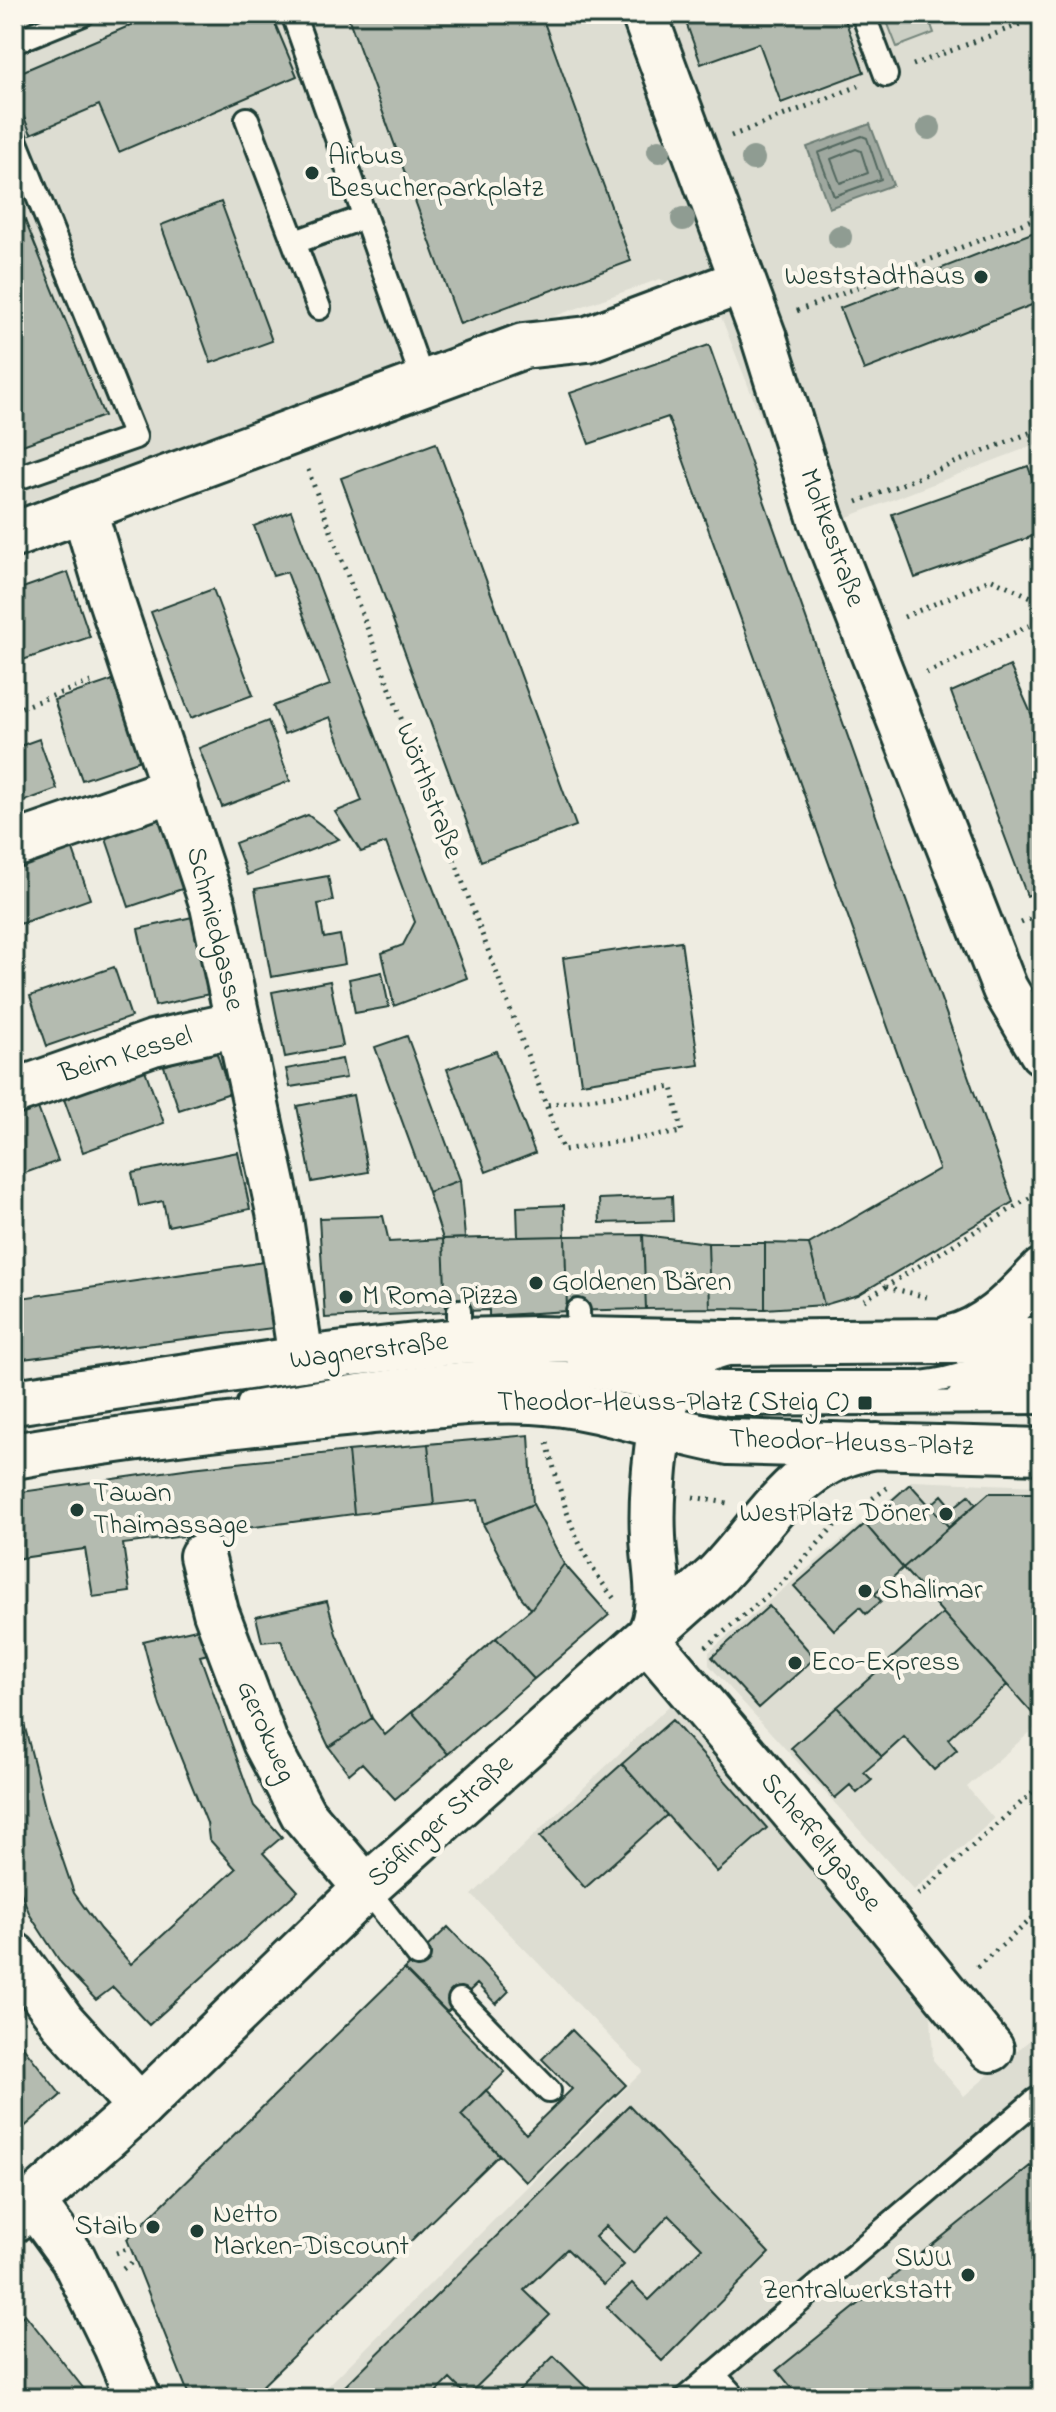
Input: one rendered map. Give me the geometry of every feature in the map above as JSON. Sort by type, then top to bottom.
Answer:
[{"type":"street","name":"Moltkestraße","points":[[644,14],[759,325],[820,517],[1005,989],[1042,1052]]},
{"type":"street","points":[[14,535],[523,346],[588,339],[743,281]]},
{"type":"street","name":"Schmiedgasse","points":[[84,510],[132,667],[213,906],[279,1212],[301,1359]]},
{"type":"street","points":[[14,845],[175,789]]},
{"type":"street","name":"Beim Kessel","points":[[14,1092],[153,1043],[238,1024]]},
{"type":"street","points":[[945,1340],[974,1331],[1042,1271]]},
{"type":"street","name":"Wagnerstraße","points":[[14,1402],[301,1359],[459,1326],[579,1325],[727,1343]]},
{"type":"street","points":[[647,1639],[654,1628],[657,1610],[652,1514],[668,1399],[689,1360],[727,1343],[1038,1340]]},
{"type":"street","name":"Wagnerstraße","points":[[14,1456],[172,1434],[442,1405],[536,1401],[577,1406],[668,1399]]},
{"type":"street","name":"Theodor-Heuss-Platz","points":[[668,1399],[702,1437],[753,1444],[1042,1451]]},
{"type":"street","name":"Söflinger Straße","points":[[23,2211],[140,2107],[366,1888],[647,1639],[731,1560],[772,1508],[806,1475],[843,1454],[877,1446]]},
{"type":"street","name":"Gerokweg","points":[[202,1556],[216,1612],[265,1742],[303,1814],[366,1888]]},
{"type":"street","name":"Scheffeltgasse","points":[[647,1639],[991,2049]]},
{"type":"street","points":[[14,1955],[62,2021],[140,2107]]},
{"type":"street","points":[[23,2211],[73,2258],[138,2398]]},
{"type":"lane","points":[[14,42],[83,14]]},
{"type":"lane","points":[[293,14],[424,384]]},
{"type":"lane","points":[[863,14],[886,75]]},
{"type":"lane","points":[[247,119],[319,308]]},
{"type":"lane","points":[[14,137],[135,437],[14,479]]},
{"type":"lane","points":[[295,242],[365,217]]},
{"type":"lane","points":[[995,1383],[1038,1340]]},
{"type":"lane","points":[[916,1393],[978,1370],[1038,1340]]},
{"type":"lane","points":[[14,1422],[457,1359],[535,1354],[580,1358],[668,1399]]},
{"type":"lane","points":[[14,1437],[312,1393],[462,1374],[535,1371],[576,1374],[668,1399],[734,1384],[1042,1402]]},
{"type":"lane","points":[[916,1393],[995,1383],[1042,1383]]},
{"type":"lane","points":[[366,1888],[418,1955]]},
{"type":"lane","points":[[460,2000],[549,2091]]},
{"type":"lane","points":[[686,2398],[1036,2100],[1042,2107]]},
{"type":"lane","points":[[713,2374],[735,2398]]},
{"type":"path","points":[[759,325],[1042,216]]},
{"type":"path","points":[[820,517],[1042,428]]},
{"type":"path","name":"Wörthstraße","points":[[294,431],[546,1105],[563,1150],[682,1132],[672,1087],[546,1105]]},
{"type":"path","points":[[866,633],[992,579],[1042,602]]},
{"type":"path","points":[[888,690],[1042,620]]},
{"type":"path","points":[[14,710],[132,667]]},
{"type":"path","points":[[885,1287],[1042,1190]]},
{"type":"path","points":[[536,1401],[567,1517],[591,1567],[620,1605]]},
{"type":"path","points":[[676,1671],[782,1583],[834,1526],[889,1487]]},
{"type":"path","points":[[888,1923],[1042,1784]]},
{"type":"path","points":[[946,1994],[1042,1910]]},
{"type":"path","points":[[112,2255],[130,2248]]},
{"type":"shaded area","points":[[14,14],[1042,14],[1042,442],[806,533],[716,304],[660,279],[14,507]]},
{"type":"shaded area","points":[[884,14],[927,14],[934,33],[897,47]]},
{"type":"shaded area","points":[[911,1481],[1042,1486],[1042,1722],[967,1787],[994,1819],[914,1890],[709,1665],[709,1652]]},
{"type":"shaded area","points":[[672,1703],[931,2012],[933,2060],[964,2096],[1038,2033],[1042,2037],[1042,2398],[316,2398],[643,2071],[472,1895]]},
{"type":"water","points":[[870,124],[893,185],[829,208],[807,147]]},
{"type":"building","points":[[157,14],[271,14],[297,76],[119,152],[99,105],[31,134],[14,94],[14,75]]},
{"type":"building","points":[[347,14],[541,14],[631,261],[460,324]]},
{"type":"building","points":[[683,14],[843,14],[864,72],[781,103],[759,43],[701,64]]},
{"type":"building","points":[[14,193],[104,416],[14,448]]},
{"type":"building","points":[[221,202],[272,341],[211,363],[161,225]]},
{"type":"building","name":"Weststadthaus","points":[[1042,229],[1042,301],[864,370],[840,308]]},
{"type":"building","points":[[709,345],[1013,1202],[858,1295],[824,1305],[809,1244],[939,1169],[668,417],[589,444],[570,393]]},
{"type":"building","points":[[436,443],[576,826],[481,861],[341,478]]},
{"type":"building","points":[[1028,466],[1042,506],[1042,533],[915,578],[892,514]]},
{"type":"building","points":[[291,511],[467,978],[394,1006],[382,953],[403,945],[415,922],[386,843],[361,852],[335,812],[362,801],[330,717],[284,734],[273,706],[330,685],[287,572],[273,576],[254,526]]},
{"type":"building","points":[[68,572],[90,637],[14,663],[14,591]]},
{"type":"building","points":[[213,589],[253,695],[191,718],[151,612]]},
{"type":"building","points":[[1010,666],[1042,738],[1042,889],[1027,896],[951,692]]},
{"type":"building","points":[[113,680],[141,760],[82,780],[54,700]]},
{"type":"building","points":[[268,721],[290,781],[222,807],[199,748]]},
{"type":"building","points":[[39,739],[57,789],[14,805],[14,748]]},
{"type":"building","points":[[308,815],[339,839],[247,875],[235,843]]},
{"type":"building","points":[[161,817],[185,888],[129,907],[105,836]]},
{"type":"building","points":[[72,847],[90,899],[14,926],[14,867]]},
{"type":"building","points":[[328,876],[333,901],[318,904],[324,938],[340,935],[345,964],[271,977],[255,889]]},
{"type":"building","points":[[197,916],[214,993],[155,1006],[138,929]]},
{"type":"building","points":[[681,941],[699,1065],[581,1083],[563,958]]},
{"type":"building","points":[[114,967],[131,1017],[47,1046],[30,996]]},
{"type":"building","points":[[382,972],[389,1007],[355,1013],[349,979]]},
{"type":"building","points":[[330,981],[343,1046],[285,1057],[272,992]]},
{"type":"building","points":[[407,1036],[460,1180],[428,1192],[375,1047]]},
{"type":"building","points":[[215,1048],[230,1093],[179,1110],[164,1066]]},
{"type":"building","points":[[496,1051],[535,1153],[486,1172],[447,1069]]},
{"type":"building","points":[[342,1059],[346,1078],[290,1087],[286,1069]]},
{"type":"building","points":[[145,1070],[164,1123],[83,1152],[64,1099]]},
{"type":"building","points":[[353,1095],[368,1172],[312,1182],[297,1106]]},
{"type":"building","points":[[38,1108],[58,1161],[14,1177],[14,1117]]},
{"type":"building","points":[[238,1152],[250,1209],[168,1226],[163,1201],[139,1206],[132,1173]]},
{"type":"building","points":[[460,1180],[465,1238],[443,1239],[428,1192]]},
{"type":"building","points":[[672,1196],[673,1221],[600,1223],[599,1199]]},
{"type":"building","points":[[564,1205],[565,1236],[518,1237],[517,1207]]},
{"type":"building","points":[[383,1216],[389,1242],[443,1239],[446,1312],[325,1318],[319,1218]]},
{"type":"building","points":[[643,1235],[708,1243],[710,1308],[646,1309]]},
{"type":"building","points":[[643,1235],[646,1309],[567,1311],[565,1236]]},
{"type":"building","points":[[565,1236],[567,1311],[489,1316],[489,1310],[446,1312],[443,1239]]},
{"type":"building","points":[[708,1243],[765,1243],[765,1309],[710,1308]]},
{"type":"building","points":[[765,1243],[809,1244],[824,1305],[765,1309]]},
{"type":"building","points":[[271,1261],[281,1327],[14,1360],[14,1299]]},
{"type":"building","points":[[529,1435],[533,1504],[483,1524],[478,1500],[434,1505],[428,1444]]},
{"type":"building","points":[[428,1444],[434,1505],[354,1514],[348,1451]]},
{"type":"building","points":[[348,1451],[354,1514],[123,1544],[130,1592],[93,1597],[85,1549],[14,1559],[14,1493],[191,1468]]},
{"type":"building","points":[[910,1484],[949,1527],[903,1568],[865,1524]]},
{"type":"building","points":[[989,1493],[1033,1493],[1042,1503],[1041,1723],[903,1568]]},
{"type":"building","points":[[942,1495],[953,1508],[969,1495],[976,1504],[949,1527],[930,1506]]},
{"type":"building","points":[[533,1504],[564,1564],[531,1609],[521,1597],[483,1524]]},
{"type":"building","points":[[865,1524],[903,1568],[875,1594],[881,1601],[866,1614],[860,1607],[834,1630],[794,1586]]},
{"type":"building","points":[[564,1564],[609,1615],[534,1679],[496,1638],[531,1609]]},
{"type":"building","points":[[327,1601],[336,1634],[372,1718],[329,1747],[281,1640],[262,1642],[256,1617]]},
{"type":"building","points":[[769,1606],[815,1658],[759,1708],[712,1657]]},
{"type":"building","points":[[943,1613],[1007,1685],[948,1739],[957,1750],[934,1770],[904,1737],[882,1757],[837,1707]]},
{"type":"building","points":[[214,1625],[220,1651],[200,1656],[254,1806],[282,1837],[263,1853],[298,1891],[149,2025],[113,1987],[96,2000],[61,1963],[30,1915],[14,1875],[14,1684],[46,1811],[74,1893],[131,1964],[236,1869],[209,1839],[207,1823],[160,1706],[143,1641]]},
{"type":"building","points":[[496,1638],[534,1679],[448,1754],[412,1712]]},
{"type":"building","points":[[837,1707],[882,1757],[864,1772],[872,1780],[857,1793],[850,1785],[835,1798],[791,1748]]},
{"type":"building","points":[[412,1712],[448,1754],[395,1799],[362,1763],[349,1774],[329,1747],[372,1718],[385,1735]]},
{"type":"building","points":[[672,1720],[767,1828],[717,1872],[622,1764]]},
{"type":"building","points":[[622,1764],[667,1815],[585,1888],[540,1837]]},
{"type":"building","points":[[448,1927],[509,1991],[496,2004],[477,1984],[447,2012],[404,1969]]},
{"type":"building","points":[[404,1969],[505,2072],[461,2115],[499,2155],[250,2398],[190,2398],[127,2239]]},
{"type":"building","points":[[572,2030],[626,2085],[526,2182],[461,2115],[486,2090],[526,2134],[572,2089],[542,2059]]},
{"type":"building","points":[[14,2035],[61,2095],[14,2136]]},
{"type":"building","points":[[629,2105],[769,2253],[662,2361],[607,2307],[632,2283],[649,2300],[702,2248],[669,2215],[633,2253],[606,2226],[595,2237],[624,2265],[604,2285],[567,2249],[524,2290],[550,2315],[467,2396],[450,2379],[431,2398],[333,2398]]},
{"type":"building","name":"SWU Zentralwerkstatt","points":[[1030,2166],[1042,2181],[1042,2398],[800,2398],[777,2370]]},
{"type":"building","points":[[25,2314],[91,2398],[14,2398],[14,2323]]},
{"type":"building","points":[[554,2356],[597,2398],[512,2398]]},
{"type":"place","name":"Airbus Besucherparkplatz","points":[[312,173]]},
{"type":"place","name":"Weststadthaus","points":[[981,277]]},
{"type":"place","name":"Goldenen Bären","points":[[536,1283]]},
{"type":"place","name":"M Roma Pizza","points":[[346,1297]]},
{"type":"place","name":"Theodor-Heuss-Platz (Steig C)","points":[[865,1403]]},
{"type":"place","name":"Tawan Thaimassage","points":[[77,1510]]},
{"type":"place","name":"WestPlatz Döner","points":[[946,1514]]},
{"type":"place","name":"Shalimar","points":[[865,1591]]},
{"type":"place","name":"Eco-Express","points":[[795,1663]]},
{"type":"place","name":"Staib","points":[[153,2227]]},
{"type":"place","name":"Netto Marken-Discount","points":[[197,2231]]},
{"type":"place","name":"SWU Zentralwerkstatt","points":[[968,2275]]}]
